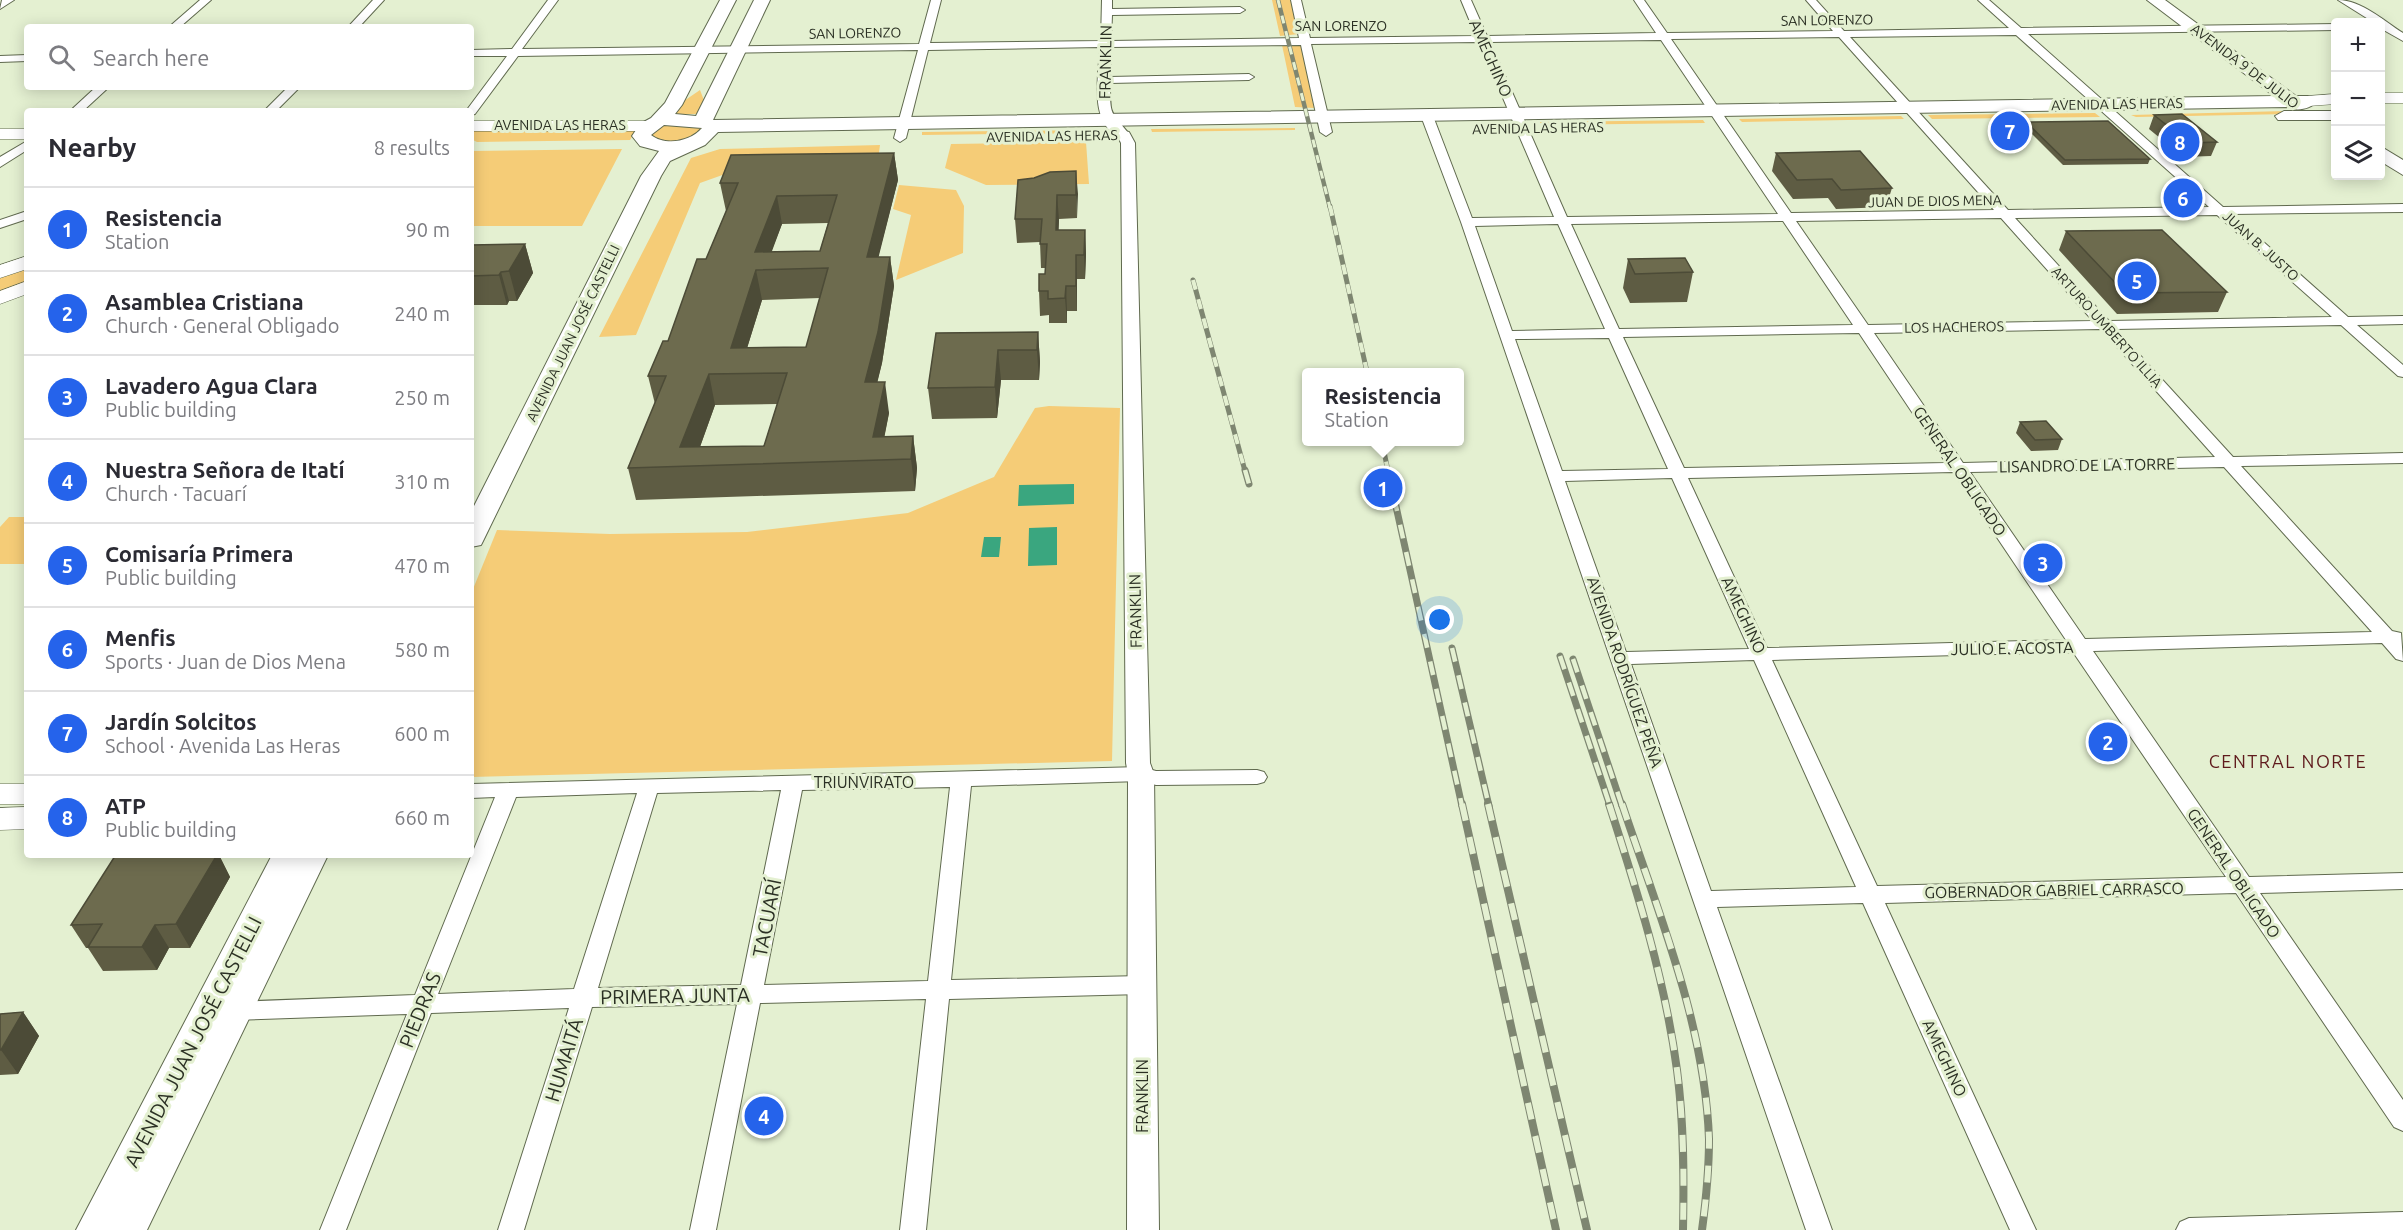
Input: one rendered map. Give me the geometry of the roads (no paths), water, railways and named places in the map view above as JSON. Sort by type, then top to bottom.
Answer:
[{"type":"main road","name":"AVENIDA JUAN JOSÉ CASTELLI","points":[[474,492],[651,134],[673,105],[728,0]]},
{"type":"main road","name":"AVENIDA JUAN JOSÉ CASTELLI","points":[[673,105],[701,85],[745,0]]},
{"type":"main road","points":[[707,117],[762,0]]},
{"type":"main road","name":"AVENIDA 9 DE JULIO","points":[[2155,0],[2203,29],[2321,112]]},
{"type":"main road","name":"AVENIDA 9 DE JULIO","points":[[2170,0],[2203,29]]},
{"type":"main road","points":[[695,142],[710,133],[701,85]]},
{"type":"main road","points":[[2385,98],[2403,98]]},
{"type":"main road","name":"AVENIDA LAS HERAS","points":[[560,143],[651,134],[681,118],[707,117],[750,133],[789,133],[1914,114],[2321,112]]},
{"type":"main road","name":"AVENIDA LAS HERAS","points":[[474,126],[651,134],[669,146],[750,133],[902,131]]},
{"type":"main road","points":[[0,134],[24,134]]},
{"type":"main road","name":"AVENIDA JUAN JOSÉ CASTELLI","points":[[474,534],[651,176],[663,157],[673,150],[695,142]]},
{"type":"main road","points":[[2385,156],[2403,169]]},
{"type":"main road","points":[[2385,170],[2403,183]]},
{"type":"main road","points":[[0,272],[24,263]]},
{"type":"main road","points":[[0,298],[24,288]]},
{"type":"main road","points":[[0,795],[24,794]]},
{"type":"main road","points":[[0,819],[24,818]]},
{"type":"main road","name":"AVENIDA JUAN JOSÉ CASTELLI","points":[[126,1230],[288,858]]},
{"type":"main road","name":"AVENIDA JUAN JOSÉ CASTELLI","points":[[97,1230],[309,858]]},
{"type":"street","points":[[0,6],[9,0]]},
{"type":"street","points":[[178,24],[206,0]]},
{"type":"street","points":[[356,24],[379,0]]},
{"type":"street","points":[[474,108],[553,0]]},
{"type":"street","points":[[902,131],[936,0]]},
{"type":"street","name":"FRANKLIN","points":[[1107,0],[1104,111],[1128,143],[1138,751],[1141,774],[1143,1230]]},
{"type":"street","points":[[1296,0],[1325,125]]},
{"type":"street","name":"AMEGHINO","points":[[1466,0],[1564,222],[2023,1230]]},
{"type":"street","name":"GENERAL OBLIGADO","points":[[1639,0],[2403,1120]]},
{"type":"street","name":"ARTURO UMBERTO ILLIA","points":[[1811,0],[2228,461],[2395,637],[2403,655]]},
{"type":"street","name":"JUAN B. JUSTO","points":[[1983,0],[2403,373]]},
{"type":"street","points":[[2343,0],[2372,18]]},
{"type":"street","points":[[1106,12],[1240,10]]},
{"type":"street","points":[[2385,24],[2403,26]]},
{"type":"street","name":"SAN LORENZO","points":[[474,53],[2331,27]]},
{"type":"street","points":[[2385,27],[2403,38]]},
{"type":"street","points":[[0,59],[24,58]]},
{"type":"street","points":[[1104,80],[1249,77]]},
{"type":"street","points":[[79,108],[100,90]]},
{"type":"street","points":[[273,108],[291,90]]},
{"type":"street","name":"AVENIDA RODRÍGUEZ PEÑA","points":[[1429,123],[1467,222],[1819,1230]]},
{"type":"street","points":[[0,163],[17,150]]},
{"type":"street","name":"JUAN DE DIOS MENA","points":[[1467,222],[2403,208]]},
{"type":"street","points":[[0,225],[24,216]]},
{"type":"street","name":"LOS HACHEROS","points":[[1505,335],[2403,320]]},
{"type":"street","name":"LISANDRO DE LA TORRE","points":[[1555,476],[2403,458]]},
{"type":"street","name":"JULIO E. ACOSTA","points":[[1620,658],[2395,637]]},
{"type":"street","name":"TRIUNVIRATO","points":[[474,791],[793,782],[961,781],[1141,774],[1156,778],[1257,777]]},
{"type":"street","points":[[913,1230],[961,781]]},
{"type":"street","name":"TACUARÍ","points":[[704,1230],[753,994],[793,782]]},
{"type":"street","name":"HUMAITÁ","points":[[511,1230],[649,786]]},
{"type":"street","name":"PIEDRAS","points":[[333,1230],[508,790]]},
{"type":"street","name":"GOBERNADOR GABRIEL CARRASCO","points":[[1705,899],[2403,881]]},
{"type":"street","name":"PRIMERA JUNTA","points":[[221,1011],[583,998],[1142,985]]},
{"type":"street","points":[[2189,1230],[2403,1224]]},
{"type":"railway","points":[[1278,0],[1330,208]]},
{"type":"railway","points":[[1330,206],[1366,368]]},
{"type":"railway","points":[[1193,280],[1245,471]]},
{"type":"railway","points":[[1383,446],[1388,471]]},
{"type":"railway","points":[[1245,470],[1249,484]]},
{"type":"railway","points":[[1388,470],[1462,806]]},
{"type":"railway","points":[[1452,648],[1489,806]]},
{"type":"railway","points":[[1560,656],[1610,806]]},
{"type":"railway","points":[[1573,659],[1622,806]]},
{"type":"railway","points":[[1462,804],[1556,1230]]},
{"type":"railway","points":[[1488,804],[1587,1230]]},
{"type":"railway","points":[[1609,804],[1658,969],[1672,1036],[1682,1130],[1683,1230]]},
{"type":"railway","points":[[1622,804],[1678,969],[1699,1053],[1706,1096],[1709,1139],[1702,1230]]},
{"type":"place","name":"Jardín Solcitos","points":[[2010,131]]},
{"type":"place","name":"ATP","points":[[2180,142]]},
{"type":"place","name":"Menfis","points":[[2183,198]]},
{"type":"place","name":"Comisaría Primera","points":[[2137,281]]},
{"type":"place","name":"Resistencia","points":[[1383,488]]},
{"type":"place","name":"Lavadero Agua Clara","points":[[2043,563]]},
{"type":"place","name":"Asamblea Cristiana","points":[[2108,742]]},
{"type":"place","name":"Nuestra Señora de Itatí","points":[[764,1116]]},
{"type":"district","name":"CENTRAL NORTE","points":[[2288,762]]}]
